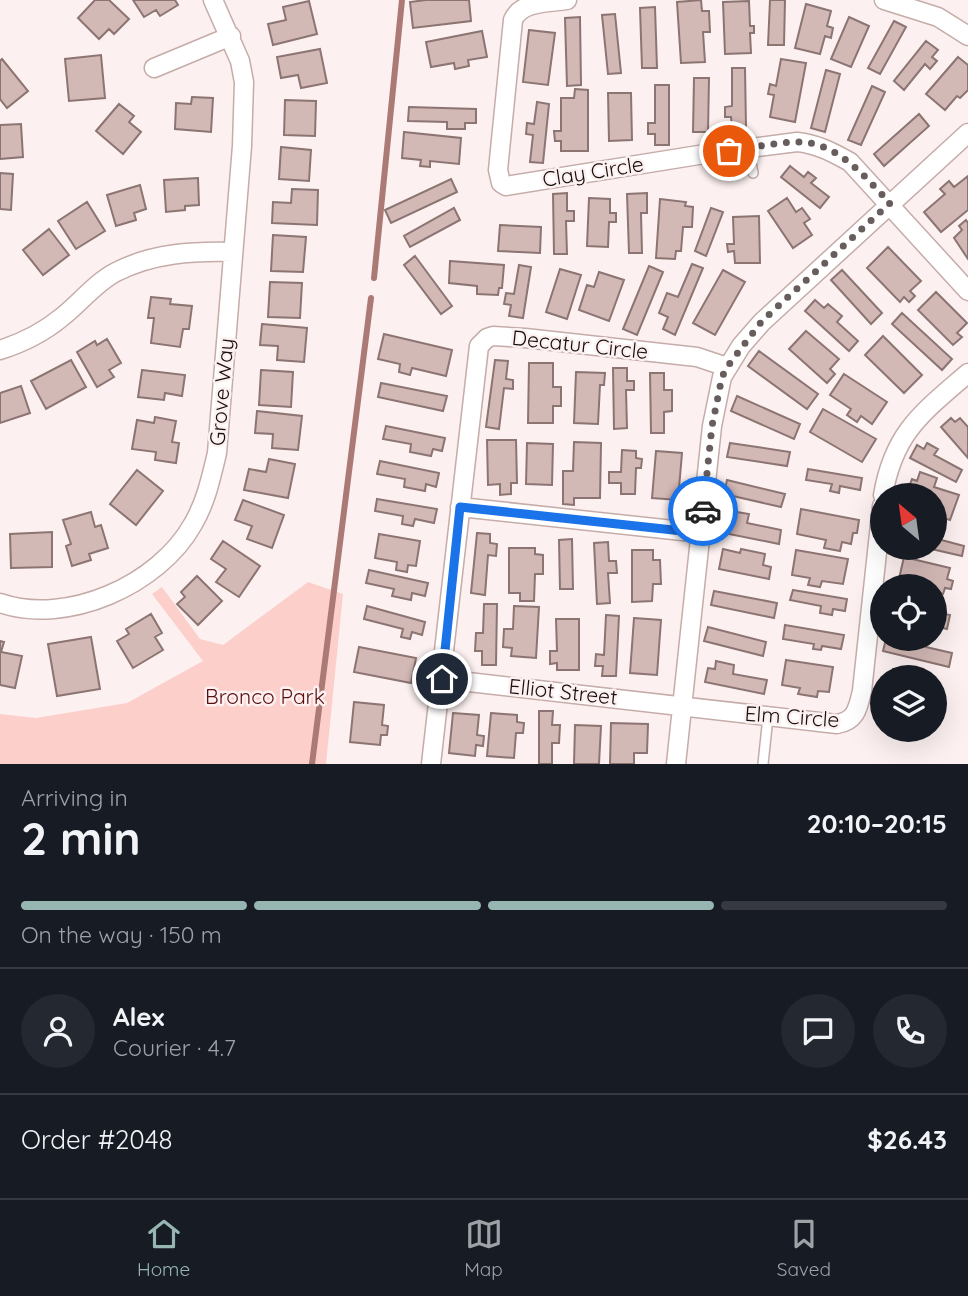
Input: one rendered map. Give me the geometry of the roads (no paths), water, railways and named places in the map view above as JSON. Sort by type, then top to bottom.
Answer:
[{"type":"street","name":"Grove Way","points":[[0,603],[39,609],[78,605],[125,588],[153,569],[177,546],[192,526],[208,492],[217,453],[242,146],[244,82],[231,36],[213,0]]},
{"type":"street","name":"Clay Circle","points":[[567,0],[525,6],[518,10],[513,20],[498,170],[501,183],[506,186],[797,142],[818,146],[850,163],[890,203]]},
{"type":"street","points":[[884,0],[938,17],[968,36]]},
{"type":"street","points":[[154,68],[231,36]]},
{"type":"street","points":[[676,764],[712,426],[722,377],[762,321],[968,132]]},
{"type":"street","points":[[890,203],[968,291]]},
{"type":"street","points":[[0,350],[30,338],[61,318],[115,272],[166,255],[200,251],[233,252]]},
{"type":"street","name":"Decatur Circle","points":[[431,764],[477,352],[487,338],[525,338],[696,357],[727,367]]},
{"type":"street","points":[[886,483],[890,463],[911,425],[968,373]]},
{"type":"street","points":[[460,507],[701,533]]},
{"type":"street","name":"Elm Circle","points":[[683,707],[837,724],[852,718],[862,691],[876,560]]},
{"type":"street","name":"Elliot Street","points":[[442,679],[683,707]]},
{"type":"lane","points":[[748,148],[753,173]]},
{"type":"lane","points":[[763,764],[768,717]]},
{"type":"waterway","points":[[374,278],[402,0]]},
{"type":"waterway","points":[[312,764],[371,298]]},
{"type":"park label","name":"Bronco Park","points":[[265,697]]}]
